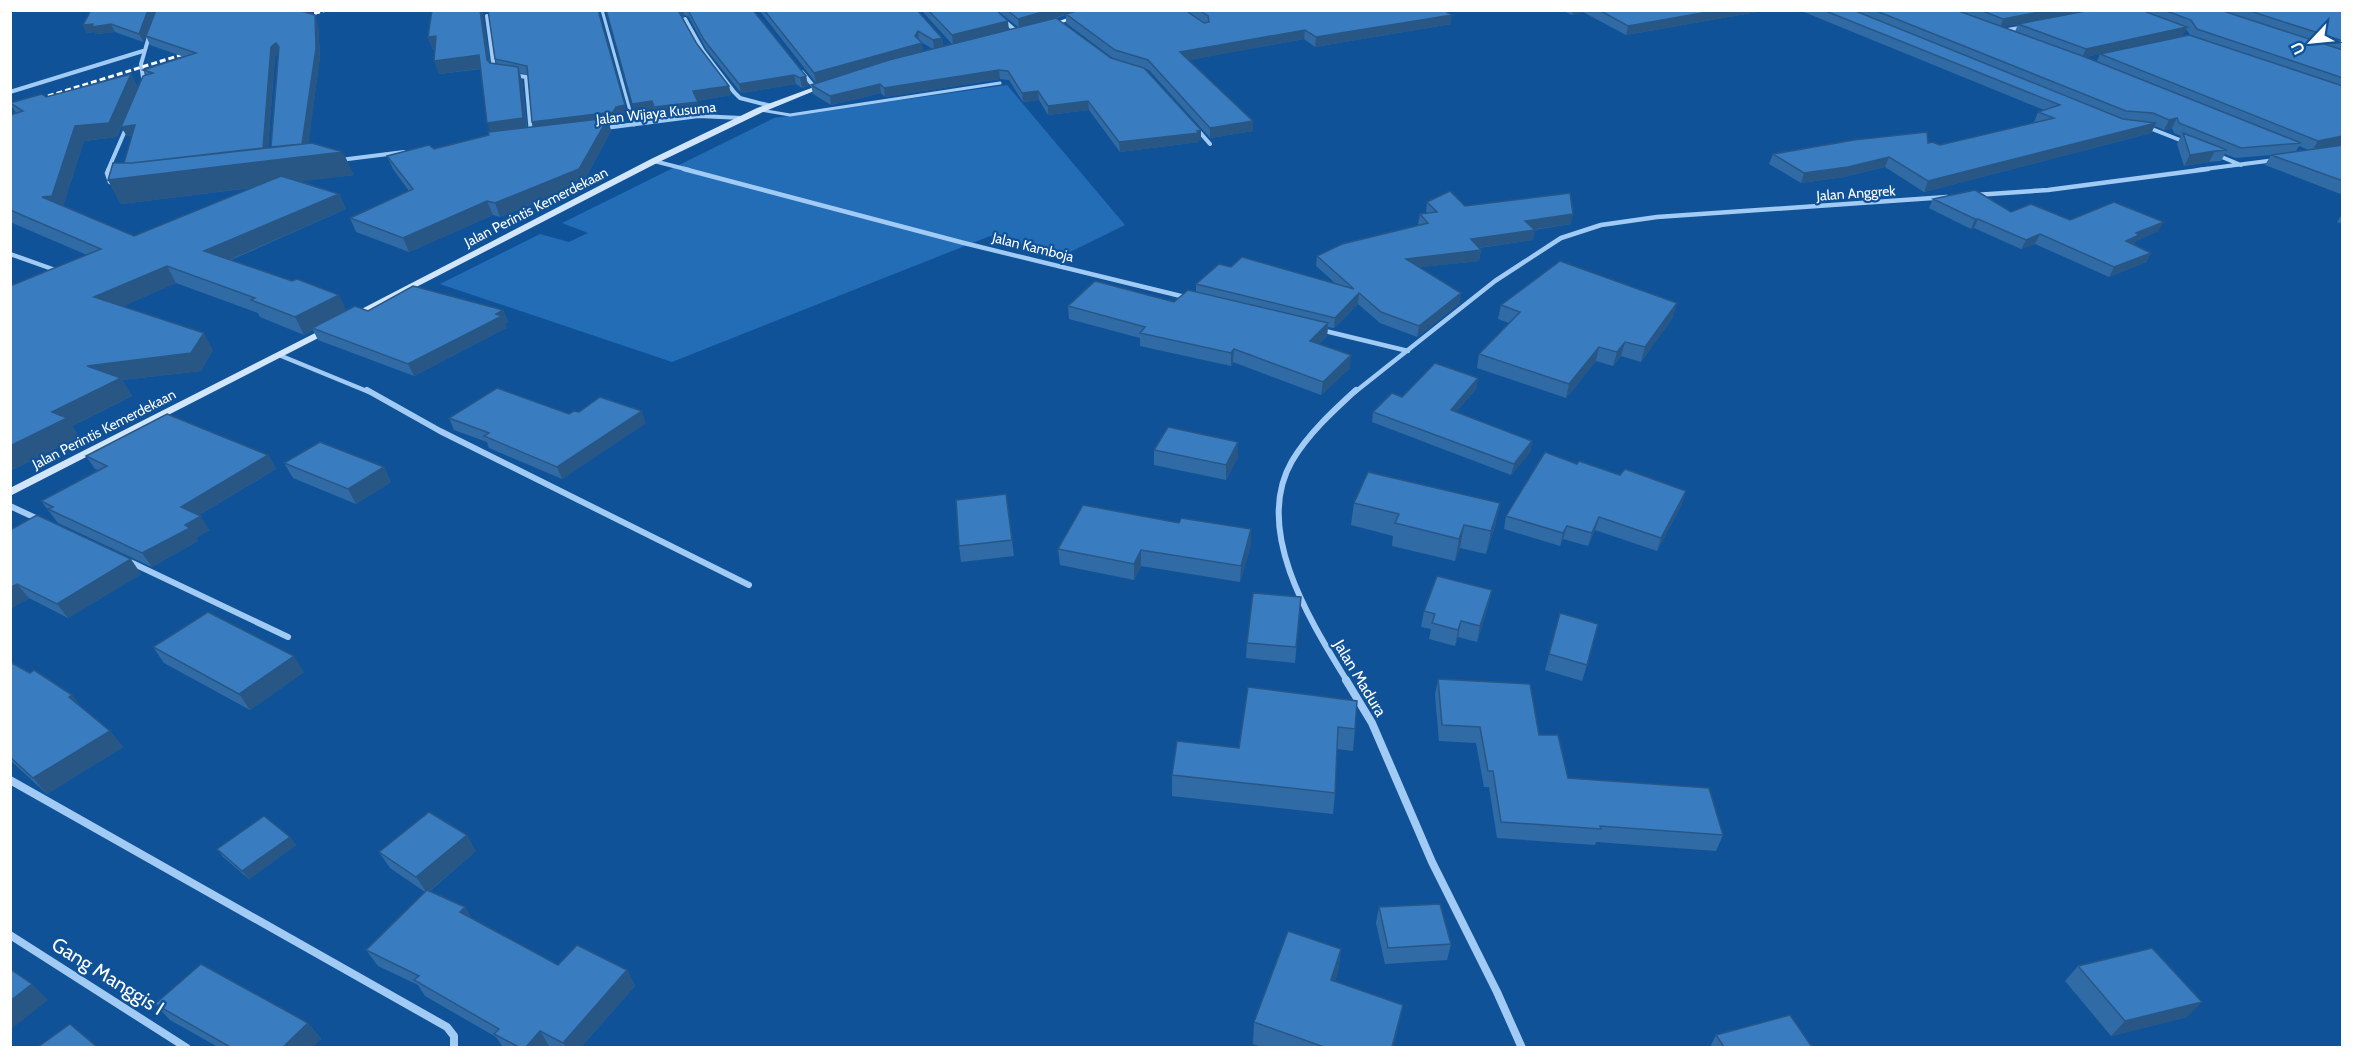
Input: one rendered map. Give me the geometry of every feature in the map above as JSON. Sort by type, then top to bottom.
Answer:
[{"type":"street","points":[[992,10],[1018,33]]},
{"type":"street","points":[[1039,28],[1059,23],[1082,13],[1101,10]]},
{"type":"street","points":[[487,16],[497,74]]},
{"type":"street","points":[[685,19],[703,51],[740,98],[772,106]]},
{"type":"street","points":[[1059,23],[1068,29]]},
{"type":"street","points":[[2009,36],[1999,32],[2033,25]]},
{"type":"street","points":[[1007,36],[1029,30]]},
{"type":"street","points":[[140,94],[144,84],[139,68],[151,31]]},
{"type":"street","points":[[10,92],[143,51]]},
{"type":"street","points":[[801,71],[815,88]]},
{"type":"street","points":[[504,75],[520,74],[526,77],[532,137],[521,139]]},
{"type":"street","name":"Jalan Perintis Kemerdekaan","points":[[10,493],[654,161],[760,110],[835,82]]},
{"type":"street","name":"Jalan Wijaya Kusuma","points":[[600,129],[699,116],[742,118]]},
{"type":"street","points":[[123,182],[110,182],[107,173],[127,125]]},
{"type":"street","points":[[2141,126],[2190,144]]},
{"type":"street","points":[[1195,127],[1210,144]]},
{"type":"street","points":[[330,161],[412,152]]},
{"type":"street","points":[[2210,152],[2241,165]]},
{"type":"street","points":[[1965,196],[2048,190],[2276,160]]},
{"type":"street","name":"Jalan Kamboja","points":[[654,161],[964,243],[1192,298]]},
{"type":"street","name":"Jalan Anggrek","points":[[1408,351],[1496,281],[1547,245],[1601,225],[1657,217],[1953,196]]},
{"type":"street","points":[[10,254],[59,272]]},
{"type":"street","points":[[1317,329],[1408,351]]},
{"type":"street","name":"Jalan Madura","points":[[1408,351],[1360,387],[1327,417],[1307,440],[1292,461],[1280,490],[1278,527],[1292,578],[1318,634],[1372,723],[1432,862],[1522,1047]]},
{"type":"street","points":[[279,355],[359,386],[440,431],[750,585]]},
{"type":"street","points":[[10,506],[42,521]]},
{"type":"street","points":[[117,556],[288,636]]},
{"type":"street","points":[[10,780],[447,1027],[454,1036],[454,1047]]},
{"type":"street","name":"Gang Manggis I","points":[[10,935],[187,1047]]},
{"type":"lane","points":[[603,10],[634,125]]},
{"type":"lane","points":[[760,110],[790,115],[1000,83]]},
{"type":"shaded area","points":[[1007,85],[1125,225],[1062,256],[990,236],[672,362],[440,284],[540,234],[569,242],[588,233],[562,223],[774,118]]},
{"type":"building","points":[[91,10],[148,10],[139,34],[111,24],[92,27],[93,24],[83,25]]},
{"type":"building","points":[[156,10],[298,10],[315,15],[316,48],[302,144],[271,147],[279,47],[276,43],[271,47],[263,148],[124,163],[135,125],[121,127],[143,76],[153,73],[143,70],[196,53],[146,36]]},
{"type":"building","points":[[432,10],[480,10],[487,60],[490,63],[518,67],[523,118],[487,123],[479,55],[434,61],[436,36],[428,37]]},
{"type":"building","points":[[488,10],[598,10],[625,105],[616,107],[613,112],[532,122],[527,66],[495,59]]},
{"type":"building","points":[[606,10],[680,10],[697,44],[729,86],[693,91],[698,102],[654,107],[652,101],[632,104]]},
{"type":"building","points":[[688,10],[753,10],[806,76],[800,78],[794,75],[739,84],[704,40]]},
{"type":"building","points":[[764,10],[917,10],[942,38],[933,40],[918,31],[915,36],[922,43],[814,73]]},
{"type":"building","points":[[928,10],[996,10],[1008,21],[952,35]]},
{"type":"building","points":[[1007,10],[1049,10],[1018,19]]},
{"type":"building","points":[[1079,10],[1185,10],[1204,23],[1209,22],[1208,16],[1199,10],[1443,10],[1452,15],[1316,37],[1305,30],[1180,52],[1253,121],[1210,128],[1148,60],[1115,50],[1066,14]]},
{"type":"building","points":[[1599,10],[1719,10],[1628,26]]},
{"type":"building","points":[[1823,10],[1853,10],[2123,119],[2156,123],[1928,181],[1889,157],[1848,167],[1804,173],[1773,154],[1854,140],[1927,132],[1928,143],[1940,145],[2054,118],[2038,112],[2060,105]]},
{"type":"building","points":[[1874,10],[1956,10],[2085,57],[2301,143],[2241,148],[2179,123],[2177,118],[2169,120],[2153,113],[2126,111]]},
{"type":"building","points":[[1980,10],[2049,10],[2003,19]]},
{"type":"building","points":[[2091,10],[2141,10],[2187,27],[2086,49],[2018,24]]},
{"type":"building","points":[[2164,10],[2220,10],[2343,50],[2343,78],[2197,29],[2191,20]]},
{"type":"building","points":[[2247,10],[2343,10],[2343,41]]},
{"type":"building","points":[[1056,18],[1111,58],[1144,68],[1201,130],[1197,131],[1199,133],[1119,142],[1088,101],[1048,106],[1038,91],[1022,93],[1008,71],[999,70],[884,88],[880,84],[830,96],[811,85],[889,60]]},
{"type":"building","points":[[2189,35],[2343,86],[2343,136],[2318,141],[2100,54]]},
{"type":"building","points":[[131,74],[109,123],[75,126],[52,196],[42,197],[134,236],[281,176],[339,194],[204,251],[292,281],[297,279],[339,295],[295,317],[251,300],[255,298],[167,266],[94,297],[204,333],[191,353],[87,366],[121,378],[52,412],[67,418],[10,446],[10,286],[101,249],[10,210],[10,115],[23,111],[10,103],[42,94],[46,97]]},
{"type":"building","points":[[608,118],[579,169],[495,203],[487,201],[403,238],[350,218],[413,189],[387,156],[429,145],[434,149],[489,135],[488,132]]},
{"type":"building","points":[[2183,133],[2227,150],[2190,155]]},
{"type":"building","points":[[312,143],[343,152],[108,180],[113,163],[132,163]]},
{"type":"building","points":[[2343,145],[2343,181],[2271,155]]},
{"type":"building","points":[[1975,190],[2011,212],[2031,204],[2070,220],[2114,202],[2164,222],[2136,233],[2139,235],[2126,241],[2151,253],[2114,267],[2040,234],[2026,240],[1933,199]]},
{"type":"building","points":[[1450,191],[1465,206],[1570,193],[1573,214],[1525,221],[1535,230],[1471,239],[1481,250],[1406,259],[1461,293],[1419,326],[1381,312],[1359,293],[1335,318],[1196,284],[1219,264],[1231,267],[1242,257],[1354,289],[1317,256],[1342,244],[1428,223],[1420,214],[1437,212],[1427,202]]},
{"type":"building","points":[[1560,261],[1677,303],[1645,347],[1625,342],[1617,352],[1599,347],[1569,384],[1479,354],[1520,312],[1501,305]]},
{"type":"building","points":[[1095,281],[1174,302],[1188,290],[1328,323],[1310,341],[1351,355],[1323,382],[1234,349],[1231,353],[1140,333],[1145,327],[1068,306]]},
{"type":"building","points":[[413,286],[503,310],[496,314],[502,316],[408,364],[312,328],[355,306],[368,311]]},
{"type":"building","points":[[1435,363],[1478,378],[1451,410],[1532,441],[1514,464],[1373,412],[1392,393],[1402,397]]},
{"type":"building","points":[[497,388],[569,414],[574,411],[579,412],[600,397],[642,411],[557,467],[484,436],[489,433],[449,418]]},
{"type":"building","points":[[167,414],[268,455],[181,507],[201,516],[185,525],[190,528],[142,553],[48,509],[53,507],[41,501],[107,466],[86,456]]},
{"type":"building","points":[[1168,427],[1238,442],[1226,465],[1154,450]]},
{"type":"building","points":[[320,442],[384,467],[348,489],[284,463]]},
{"type":"building","points":[[1545,452],[1577,464],[1579,461],[1620,475],[1625,469],[1686,491],[1661,538],[1599,517],[1592,533],[1567,526],[1563,533],[1506,516]]},
{"type":"building","points":[[1368,472],[1500,503],[1491,531],[1464,525],[1459,539],[1395,523],[1399,514],[1354,503]]},
{"type":"building","points":[[1006,494],[1012,540],[959,546],[956,500]]},
{"type":"building","points":[[1083,505],[1179,523],[1181,518],[1251,529],[1241,566],[1141,550],[1134,564],[1058,549]]},
{"type":"building","points":[[37,515],[131,559],[57,604],[17,584],[10,588],[10,530]]},
{"type":"building","points":[[1437,576],[1492,590],[1480,626],[1461,621],[1458,630],[1432,623],[1435,614],[1424,611]]},
{"type":"building","points":[[1253,593],[1301,597],[1296,647],[1247,643]]},
{"type":"building","points":[[208,612],[294,656],[239,694],[153,647]]},
{"type":"building","points":[[1560,613],[1598,624],[1587,665],[1549,654]]},
{"type":"building","points":[[10,662],[30,673],[34,670],[72,695],[69,697],[110,731],[33,778],[10,757]]},
{"type":"building","points":[[1438,679],[1530,684],[1539,735],[1558,735],[1568,778],[1709,788],[1723,835],[1501,822],[1493,771],[1488,771],[1480,727],[1442,725]]},
{"type":"building","points":[[1248,687],[1357,701],[1355,729],[1338,727],[1335,793],[1172,775],[1177,741],[1239,748]]},
{"type":"building","points":[[429,812],[467,835],[416,877],[379,852]]},
{"type":"building","points":[[264,816],[290,837],[242,871],[217,849]]},
{"type":"building","points":[[427,890],[465,907],[460,912],[558,965],[577,945],[627,970],[563,1043],[540,1031],[526,1047],[519,1047],[494,1034],[499,1029],[414,980],[419,976],[366,950]]},
{"type":"building","points":[[1440,904],[1451,944],[1388,948],[1379,907]]},
{"type":"building","points":[[1288,931],[1341,949],[1331,980],[1403,1005],[1392,1047],[1324,1047],[1254,1022]]},
{"type":"building","points":[[2152,948],[2202,1002],[2125,1021],[2078,966]]},
{"type":"building","points":[[201,964],[308,1023],[283,1047],[230,1047],[155,1004]]},
{"type":"building","points":[[10,969],[32,984],[10,1001]]},
{"type":"building","points":[[1790,1015],[1812,1047],[1724,1047],[1716,1035]]},
{"type":"building","points":[[70,1024],[97,1047],[38,1047]]},
{"type":"railway","points":[[297,19],[326,10]]},
{"type":"railway","points":[[48,96],[197,50]]}]
